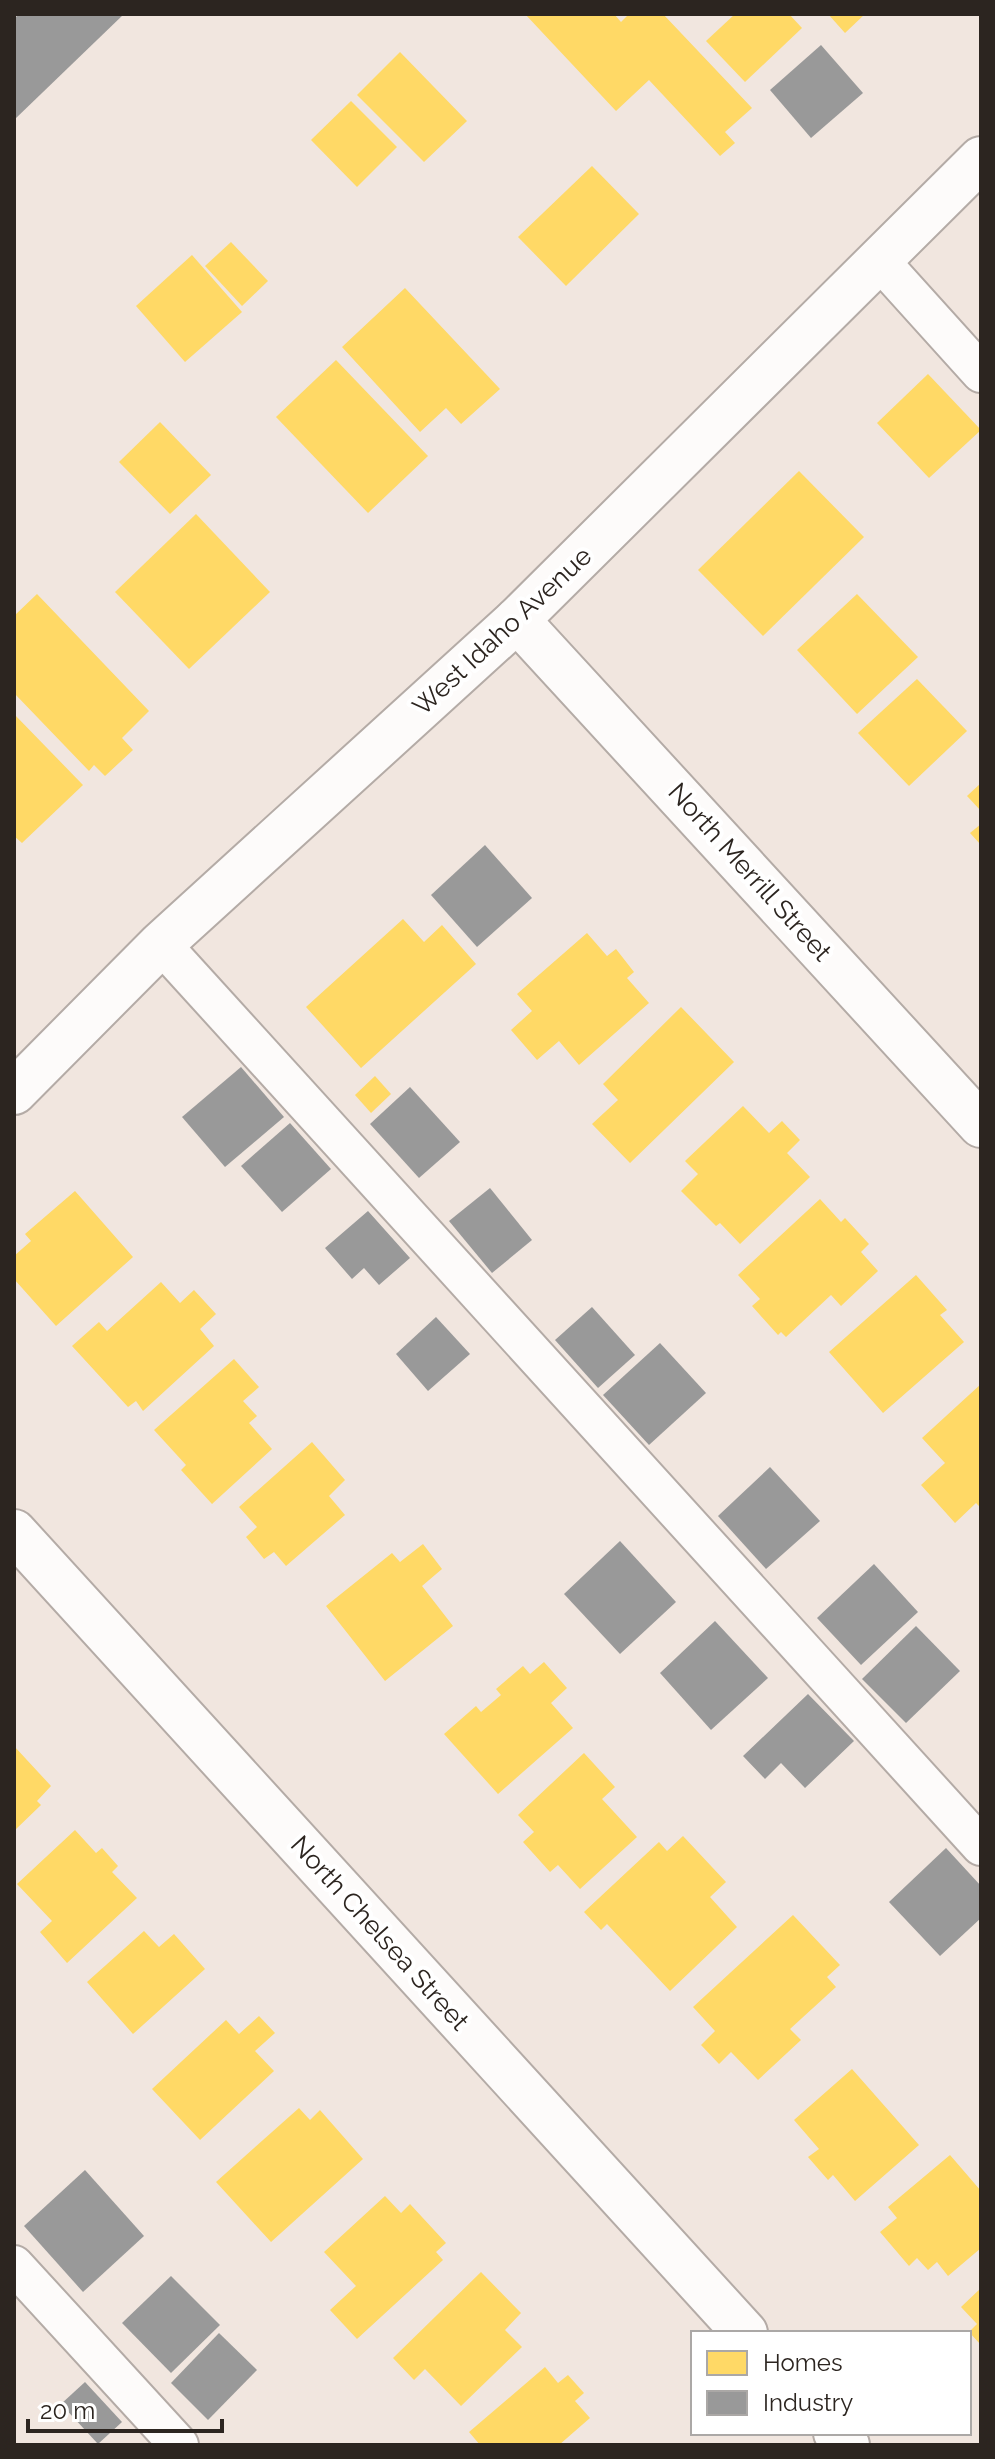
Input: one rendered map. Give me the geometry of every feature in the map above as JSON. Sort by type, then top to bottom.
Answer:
[{"type":"street","name":"West Idaho Avenue","points":[[14,1092],[161,944],[517,620],[981,159]]},
{"type":"street","name":"North Merrill Street","points":[[517,620],[981,1125]]},
{"type":"street","name":"North Chelsea Street","points":[[14,1532],[743,2331]]},
{"type":"lane","points":[[879,260],[981,373]]},
{"type":"lane","points":[[161,944],[981,1846]]},
{"type":"lane","points":[[14,2265],[179,2445]]},
{"type":"building: Homes","points":[[525,14],[614,14],[621,22],[629,14],[663,14],[752,108],[725,132],[735,143],[720,156],[649,80],[616,111]]},
{"type":"building: Homes","points":[[735,14],[789,14],[802,28],[745,82],[706,41]]},
{"type":"building: Homes","points":[[828,14],[865,14],[845,33]]},
{"type":"building: Homes","points":[[400,52],[467,121],[424,162],[357,95]]},
{"type":"building: Homes","points":[[351,101],[397,147],[357,187],[311,140]]},
{"type":"building: Homes","points":[[592,166],[639,214],[566,286],[518,237]]},
{"type":"building: Homes","points":[[231,242],[268,281],[242,306],[205,266]]},
{"type":"building: Homes","points":[[192,255],[242,312],[185,362],[136,306]]},
{"type":"building: Homes","points":[[405,288],[500,389],[461,424],[446,408],[420,432],[342,347]]},
{"type":"building: Homes","points":[[336,360],[428,456],[368,513],[276,417]]},
{"type":"building: Homes","points":[[928,374],[981,430],[929,478],[877,423]]},
{"type":"building: Homes","points":[[160,422],[211,475],[170,514],[119,462]]},
{"type":"building: Homes","points":[[799,471],[864,537],[763,636],[698,570]]},
{"type":"building: Homes","points":[[196,514],[270,592],[189,669],[115,592]]},
{"type":"building: Homes","points":[[37,594],[149,711],[122,738],[133,750],[105,776],[94,765],[89,771],[14,693],[14,616]]},
{"type":"building: Homes","points":[[857,594],[918,657],[857,714],[797,650]]},
{"type":"building: Homes","points":[[917,679],[967,731],[909,786],[858,733]]},
{"type":"building: Homes","points":[[14,714],[83,785],[22,843],[14,836]]},
{"type":"building: Homes","points":[[981,783],[981,811],[967,796]]},
{"type":"building: Homes","points":[[981,824],[981,845],[970,833]]},
{"type":"building: Homes","points":[[403,919],[424,942],[442,925],[476,964],[361,1068],[306,1007]]},
{"type":"building: Homes","points":[[587,933],[607,956],[616,949],[634,972],[627,978],[649,1003],[579,1065],[559,1041],[537,1060],[511,1030],[532,1011],[517,994]]},
{"type":"building: Homes","points":[[681,1007],[734,1062],[630,1163],[592,1124],[618,1100],[603,1084]]},
{"type":"building: Homes","points":[[375,1076],[391,1094],[371,1113],[355,1095]]},
{"type":"building: Homes","points":[[743,1106],[769,1133],[782,1121],[800,1140],[787,1153],[810,1177],[740,1244],[720,1223],[716,1226],[681,1191],[698,1174],[685,1161]]},
{"type":"building: Homes","points":[[75,1191],[133,1257],[56,1326],[14,1279],[14,1256],[31,1241],[25,1234]]},
{"type":"building: Homes","points":[[820,1199],[841,1222],[845,1218],[869,1244],[861,1252],[878,1271],[841,1306],[831,1295],[786,1337],[781,1332],[778,1335],[752,1306],[760,1299],[738,1275]]},
{"type":"building: Homes","points":[[916,1275],[947,1310],[940,1315],[964,1342],[883,1413],[829,1352]]},
{"type":"building: Homes","points":[[161,1282],[180,1303],[194,1290],[216,1314],[200,1329],[214,1346],[143,1411],[136,1401],[128,1407],[72,1346],[99,1322],[107,1331]]},
{"type":"building: Homes","points":[[234,1359],[259,1387],[243,1401],[257,1416],[249,1423],[272,1449],[212,1504],[181,1470],[186,1465],[154,1430]]},
{"type":"building: Homes","points":[[981,1384],[981,1508],[976,1503],[955,1523],[921,1485],[945,1463],[922,1438]]},
{"type":"building: Homes","points":[[312,1442],[345,1480],[329,1496],[345,1515],[286,1566],[274,1552],[264,1559],[246,1537],[257,1527],[239,1507]]},
{"type":"building: Homes","points":[[423,1544],[442,1569],[422,1586],[453,1626],[385,1681],[326,1606],[392,1553],[400,1562]]},
{"type":"building: Homes","points":[[544,1662],[567,1688],[551,1703],[573,1728],[498,1794],[444,1734],[476,1706],[481,1712],[501,1695],[496,1689],[523,1666],[530,1674]]},
{"type":"building: Homes","points":[[14,1746],[51,1786],[37,1801],[41,1805],[14,1831]]},
{"type":"building: Homes","points":[[584,1753],[615,1787],[602,1799],[637,1837],[580,1889],[558,1865],[550,1872],[523,1842],[534,1832],[518,1815]]},
{"type":"building: Homes","points":[[75,1830],[96,1853],[102,1848],[118,1866],[112,1872],[137,1898],[67,1963],[40,1932],[52,1921],[17,1884]]},
{"type":"building: Homes","points":[[683,1836],[726,1882],[710,1897],[737,1927],[670,1991],[607,1924],[601,1930],[584,1912],[659,1842],[667,1851]]},
{"type":"building: Homes","points":[[793,1915],[840,1965],[827,1977],[836,1987],[790,2029],[801,2040],[758,2080],[731,2052],[719,2064],[701,2045],[715,2031],[693,2007]]},
{"type":"building: Homes","points":[[144,1931],[159,1947],[174,1934],[205,1969],[133,2034],[87,1982]]},
{"type":"building: Homes","points":[[259,2016],[275,2033],[255,2051],[274,2071],[200,2140],[152,2089],[226,2020],[239,2034]]},
{"type":"building: Homes","points":[[852,2069],[919,2145],[855,2201],[833,2175],[828,2180],[808,2157],[819,2149],[794,2120]]},
{"type":"building: Homes","points":[[299,2108],[310,2120],[320,2110],[363,2159],[271,2242],[216,2182]]},
{"type":"building: Homes","points":[[950,2155],[981,2191],[981,2248],[948,2276],[937,2262],[928,2270],[917,2258],[909,2266],[880,2232],[897,2218],[888,2207]]},
{"type":"building: Homes","points":[[385,2196],[401,2213],[410,2204],[446,2243],[436,2252],[443,2260],[357,2339],[330,2310],[356,2286],[324,2252]]},
{"type":"building: Homes","points":[[481,2272],[521,2313],[505,2330],[522,2347],[461,2406],[425,2369],[414,2380],[393,2358]]},
{"type":"building: Homes","points":[[981,2288],[981,2345],[970,2331],[977,2324],[961,2307]]},
{"type":"building: Homes","points":[[545,2367],[558,2383],[568,2375],[584,2393],[575,2401],[590,2418],[559,2445],[480,2445],[469,2432]]},
{"type":"building: Industry","points":[[19,14],[124,14],[14,120],[14,19]]},
{"type":"building: Industry","points":[[821,45],[863,93],[811,138],[770,90]]},
{"type":"building: Industry","points":[[485,845],[532,898],[477,947],[431,895]]},
{"type":"building: Industry","points":[[241,1067],[284,1117],[225,1167],[182,1117]]},
{"type":"building: Industry","points":[[410,1087],[460,1142],[419,1178],[370,1124]]},
{"type":"building: Industry","points":[[290,1123],[331,1169],[282,1212],[241,1166]]},
{"type":"building: Industry","points":[[490,1188],[532,1240],[492,1273],[449,1221]]},
{"type":"building: Industry","points":[[368,1211],[410,1258],[379,1285],[364,1268],[352,1279],[325,1248]]},
{"type":"building: Industry","points":[[592,1307],[635,1355],[598,1388],[555,1340]]},
{"type":"building: Industry","points":[[436,1317],[470,1354],[428,1391],[396,1354]]},
{"type":"building: Industry","points":[[660,1343],[706,1393],[649,1445],[603,1395]]},
{"type":"building: Industry","points":[[770,1467],[820,1521],[766,1569],[718,1516]]},
{"type":"building: Industry","points":[[620,1541],[676,1602],[620,1654],[564,1594]]},
{"type":"building: Industry","points":[[874,1564],[918,1612],[861,1665],[817,1618]]},
{"type":"building: Industry","points":[[715,1621],[768,1678],[711,1730],[660,1673]]},
{"type":"building: Industry","points":[[916,1626],[960,1671],[906,1723],[862,1679]]},
{"type":"building: Industry","points":[[808,1694],[854,1741],[805,1788],[781,1763],[765,1779],[743,1756]]},
{"type":"building: Industry","points":[[946,1848],[981,1886],[981,1918],[940,1956],[889,1902]]},
{"type":"building: Industry","points":[[85,2170],[144,2236],[83,2292],[24,2226]]},
{"type":"building: Industry","points":[[171,2276],[220,2325],[171,2373],[122,2323]]},
{"type":"building: Industry","points":[[219,2333],[257,2370],[208,2420],[171,2383]]},
{"type":"building: Industry","points":[[85,2382],[122,2422],[98,2444],[61,2404]]}]
